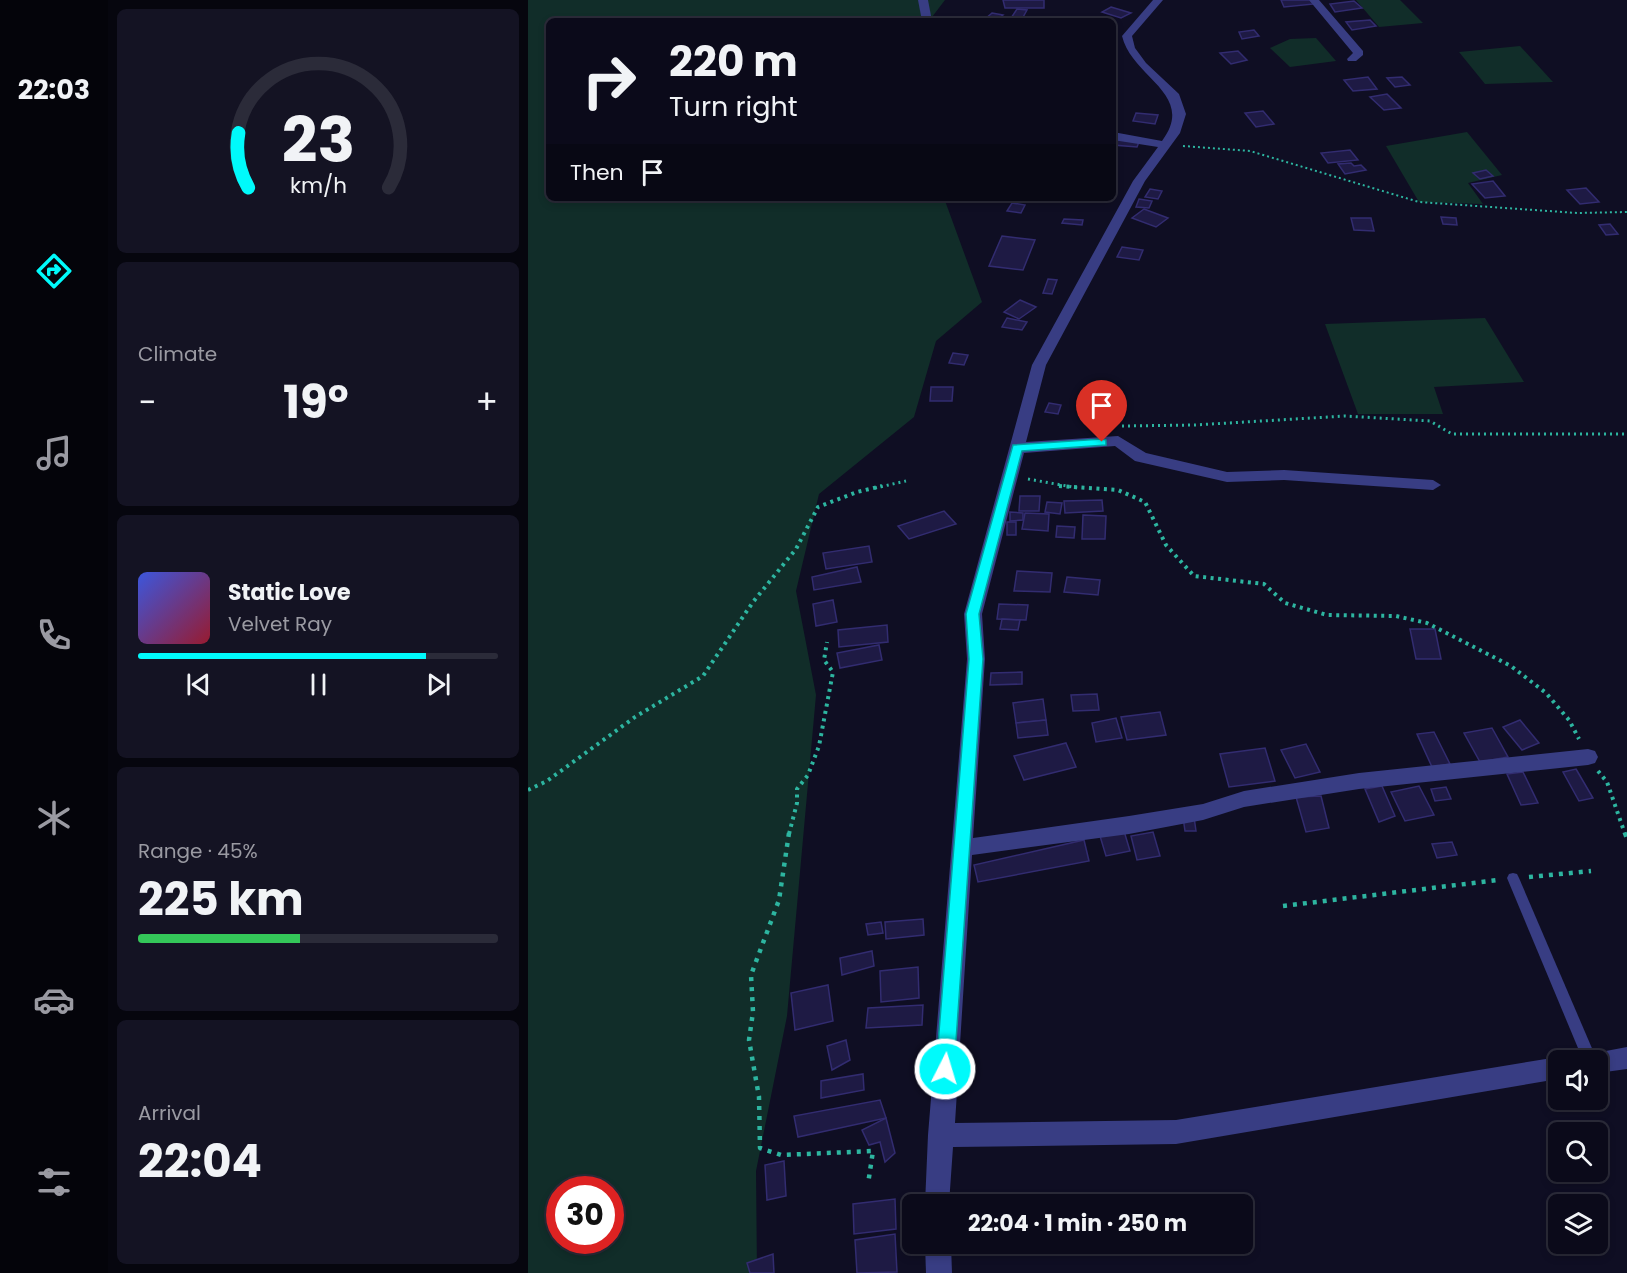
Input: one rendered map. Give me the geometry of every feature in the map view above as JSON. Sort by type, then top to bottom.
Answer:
[{"type":"street","points":[[923,0],[926,18]]},
{"type":"street","points":[[937,1194],[976,659],[973,614],[1039,365],[1139,181],[1174,133],[1180,114],[1173,94],[1142,65],[1130,48],[1127,36],[1158,0]]},
{"type":"street","points":[[1314,0],[1359,53],[1352,59]]},
{"type":"street","points":[[1116,137],[1165,145]]},
{"type":"street","points":[[1017,448],[1118,441],[1142,457],[1227,477],[1284,475],[1433,485]]},
{"type":"street","points":[[962,848],[1129,825],[1203,812],[1244,799],[1359,781],[1588,757]]},
{"type":"street","points":[[1608,1061],[1627,1058]]},
{"type":"street","points":[[940,1135],[1176,1132],[1427,1088],[1548,1070]]},
{"type":"street","points":[[938,1254],[939,1273]]},
{"type":"lane","points":[[1513,878],[1586,1050]]},
{"type":"path","points":[[1165,145],[1250,151],[1419,202],[1577,213],[1627,212]]},
{"type":"path","points":[[1114,426],[1195,425],[1345,416],[1430,421],[1452,434],[1627,434]]},
{"type":"path","points":[[1010,475],[1062,487],[1118,490],[1145,502],[1166,545],[1194,576],[1264,584],[1286,603],[1327,615],[1396,616],[1427,623],[1453,634],[1511,666],[1546,693],[1569,720],[1588,757],[1607,782],[1627,839]]},
{"type":"path","points":[[528,790],[547,782],[635,717],[703,676],[753,602],[796,549],[818,507],[857,492],[906,481]]},
{"type":"path","points":[[827,642],[824,660],[833,672],[828,710],[819,746],[808,775],[797,789],[797,803],[791,822],[779,900],[752,975],[753,1012],[749,1040],[759,1097],[760,1148],[781,1155],[873,1151],[868,1184]]},
{"type":"path","points":[[1283,906],[1591,870]]},
{"type":"green space","points":[[528,0],[945,0],[931,18],[546,18],[546,201],[945,201],[982,302],[936,341],[914,417],[819,494],[796,591],[816,695],[787,1016],[756,1171],[757,1273],[528,1273]]},
{"type":"green space","points":[[1356,0],[1400,0],[1423,23],[1379,27]]},
{"type":"green space","points":[[1316,38],[1336,61],[1290,67],[1270,48],[1290,39]]},
{"type":"green space","points":[[1520,46],[1553,82],[1485,84],[1459,52]]},
{"type":"green space","points":[[1467,132],[1502,175],[1468,183],[1483,204],[1419,202],[1386,146]]},
{"type":"green space","points":[[1485,318],[1524,382],[1434,387],[1443,414],[1358,414],[1325,324]]},
{"type":"building","points":[[1003,0],[1044,0],[1044,8],[1005,8]]},
{"type":"building","points":[[1281,0],[1310,0],[1314,4],[1284,7]]},
{"type":"building","points":[[1354,1],[1362,8],[1335,12],[1330,4]]},
{"type":"building","points":[[1111,7],[1131,13],[1121,18],[1102,12]]},
{"type":"building","points":[[1017,9],[1027,10],[1023,18],[1011,18]]},
{"type":"building","points":[[992,13],[1003,15],[1000,18],[986,18]]},
{"type":"building","points":[[1370,20],[1376,26],[1352,30],[1346,22]]},
{"type":"building","points":[[1254,30],[1259,36],[1242,39],[1239,32]]},
{"type":"building","points":[[1238,51],[1247,60],[1231,64],[1220,53]]},
{"type":"building","points":[[1368,77],[1377,89],[1353,91],[1344,80]]},
{"type":"building","points":[[1402,77],[1410,85],[1395,87],[1387,78]]},
{"type":"building","points":[[1387,94],[1401,108],[1384,110],[1370,97]]},
{"type":"building","points":[[1263,111],[1274,124],[1256,127],[1245,113]]},
{"type":"building","points":[[1136,113],[1158,115],[1155,124],[1133,121]]},
{"type":"building","points":[[1116,139],[1139,142],[1137,147],[1116,145]]},
{"type":"building","points":[[1350,150],[1358,160],[1328,163],[1321,153]]},
{"type":"building","points":[[1351,163],[1354,166],[1361,165],[1366,170],[1345,174],[1338,164]]},
{"type":"building","points":[[1486,170],[1493,176],[1480,179],[1473,173]]},
{"type":"building","points":[[1493,181],[1505,196],[1485,198],[1472,184]]},
{"type":"building","points":[[1586,188],[1599,202],[1580,204],[1567,190]]},
{"type":"building","points":[[1150,189],[1162,191],[1158,199],[1145,197]]},
{"type":"building","points":[[1139,199],[1152,201],[1149,208],[1136,207]]},
{"type":"building","points":[[1012,203],[1025,205],[1021,213],[1007,211]]},
{"type":"building","points":[[1144,209],[1168,218],[1156,227],[1132,218]]},
{"type":"building","points":[[1441,217],[1456,218],[1457,225],[1443,224]]},
{"type":"building","points":[[1351,218],[1371,218],[1374,231],[1354,230]]},
{"type":"building","points":[[1064,219],[1083,220],[1082,225],[1062,223]]},
{"type":"building","points":[[1610,224],[1618,234],[1606,235],[1599,225]]},
{"type":"building","points":[[1002,236],[1035,240],[1023,270],[989,266]]},
{"type":"building","points":[[1122,247],[1143,250],[1139,260],[1117,257]]},
{"type":"building","points":[[1048,279],[1057,280],[1052,294],[1043,293]]},
{"type":"building","points":[[1020,300],[1036,307],[1019,319],[1004,312]]},
{"type":"building","points":[[1007,318],[1027,322],[1022,330],[1002,327]]},
{"type":"building","points":[[953,353],[968,355],[964,365],[949,363]]},
{"type":"building","points":[[931,387],[953,387],[952,401],[930,401]]},
{"type":"building","points":[[1049,403],[1061,405],[1058,414],[1045,412]]},
{"type":"building","points":[[1020,496],[1040,496],[1039,511],[1019,511]]},
{"type":"building","points":[[1102,500],[1103,511],[1065,513],[1064,501]]},
{"type":"building","points":[[1047,502],[1062,503],[1060,514],[1045,512]]},
{"type":"building","points":[[944,511],[956,524],[909,539],[898,526]]},
{"type":"building","points":[[1010,512],[1023,513],[1023,520],[1010,521]]},
{"type":"building","points":[[1025,513],[1049,514],[1048,531],[1022,529]]},
{"type":"building","points":[[1083,515],[1106,516],[1105,539],[1082,539]]},
{"type":"building","points":[[1007,522],[1016,522],[1016,535],[1007,535]]},
{"type":"building","points":[[1057,526],[1075,527],[1074,538],[1056,537]]},
{"type":"building","points":[[869,546],[872,562],[826,569],[823,553]]},
{"type":"building","points":[[857,567],[861,582],[814,590],[812,577]]},
{"type":"building","points":[[1017,571],[1052,573],[1050,592],[1014,591]]},
{"type":"building","points":[[1067,577],[1100,580],[1098,595],[1064,592]]},
{"type":"building","points":[[833,600],[837,622],[816,626],[813,604]]},
{"type":"building","points":[[999,604],[1028,605],[1026,620],[997,619]]},
{"type":"building","points":[[1002,619],[1020,620],[1018,630],[1000,629]]},
{"type":"building","points":[[887,625],[888,642],[839,647],[838,630]]},
{"type":"building","points":[[1410,629],[1435,629],[1441,659],[1416,659]]},
{"type":"building","points":[[879,645],[882,660],[840,668],[837,653]]},
{"type":"building","points":[[1022,672],[1022,684],[990,685],[991,673]]},
{"type":"building","points":[[1097,694],[1099,710],[1073,711],[1071,695]]},
{"type":"building","points":[[1043,699],[1046,720],[1016,723],[1013,703]]},
{"type":"building","points":[[1160,712],[1166,735],[1127,740],[1121,717]]},
{"type":"building","points":[[1116,718],[1122,738],[1096,742],[1092,723]]},
{"type":"building","points":[[1046,720],[1048,735],[1018,738],[1016,723]]},
{"type":"building","points":[[1520,720],[1539,743],[1522,750],[1503,727]]},
{"type":"building","points":[[1492,728],[1508,757],[1480,762],[1464,733]]},
{"type":"building","points":[[1434,732],[1450,764],[1432,767],[1417,734]]},
{"type":"building","points":[[1066,743],[1076,767],[1024,780],[1014,756]]},
{"type":"building","points":[[1306,744],[1320,772],[1295,778],[1281,750]]},
{"type":"building","points":[[1265,748],[1275,781],[1229,787],[1220,754]]},
{"type":"building","points":[[1576,769],[1593,798],[1579,801],[1563,772]]},
{"type":"building","points":[[1523,772],[1538,803],[1521,805],[1507,774]]},
{"type":"building","points":[[1382,786],[1395,816],[1379,822],[1365,789]]},
{"type":"building","points":[[1419,786],[1434,815],[1405,821],[1391,792]]},
{"type":"building","points":[[1446,787],[1451,799],[1435,801],[1431,789]]},
{"type":"building","points":[[1321,796],[1329,828],[1306,832],[1296,797]]},
{"type":"building","points":[[1183,817],[1194,817],[1196,831],[1185,831]]},
{"type":"building","points":[[1124,831],[1130,851],[1106,856],[1100,836]]},
{"type":"building","points":[[1153,832],[1160,856],[1137,860],[1131,836]]},
{"type":"building","points":[[1084,840],[1089,861],[978,882],[974,865]]},
{"type":"building","points":[[1452,842],[1457,855],[1437,858],[1432,844]]},
{"type":"building","points":[[923,919],[924,935],[886,939],[885,922]]},
{"type":"building","points":[[881,922],[883,933],[868,935],[866,924]]},
{"type":"building","points":[[872,951],[874,966],[842,975],[840,958]]},
{"type":"building","points":[[918,967],[919,998],[881,1002],[880,971]]},
{"type":"building","points":[[828,985],[833,1021],[795,1030],[791,993]]},
{"type":"building","points":[[923,1005],[922,1025],[866,1028],[868,1008]]},
{"type":"building","points":[[846,1040],[850,1060],[832,1070],[827,1046]]},
{"type":"building","points":[[863,1074],[864,1090],[821,1098],[821,1081]]},
{"type":"building","points":[[880,1100],[886,1118],[798,1137],[794,1116]]},
{"type":"building","points":[[886,1118],[895,1153],[885,1162],[880,1142],[869,1145],[862,1130]]},
{"type":"building","points":[[784,1161],[786,1196],[767,1200],[765,1165]]},
{"type":"building","points":[[895,1199],[896,1229],[854,1234],[853,1204]]},
{"type":"building","points":[[895,1234],[897,1272],[857,1273],[855,1240]]},
{"type":"building","points":[[773,1254],[774,1273],[750,1273],[747,1263]]},
{"type":"route","points":[[945,1069],[976,659],[973,614],[1017,448],[1102,442]]}]
